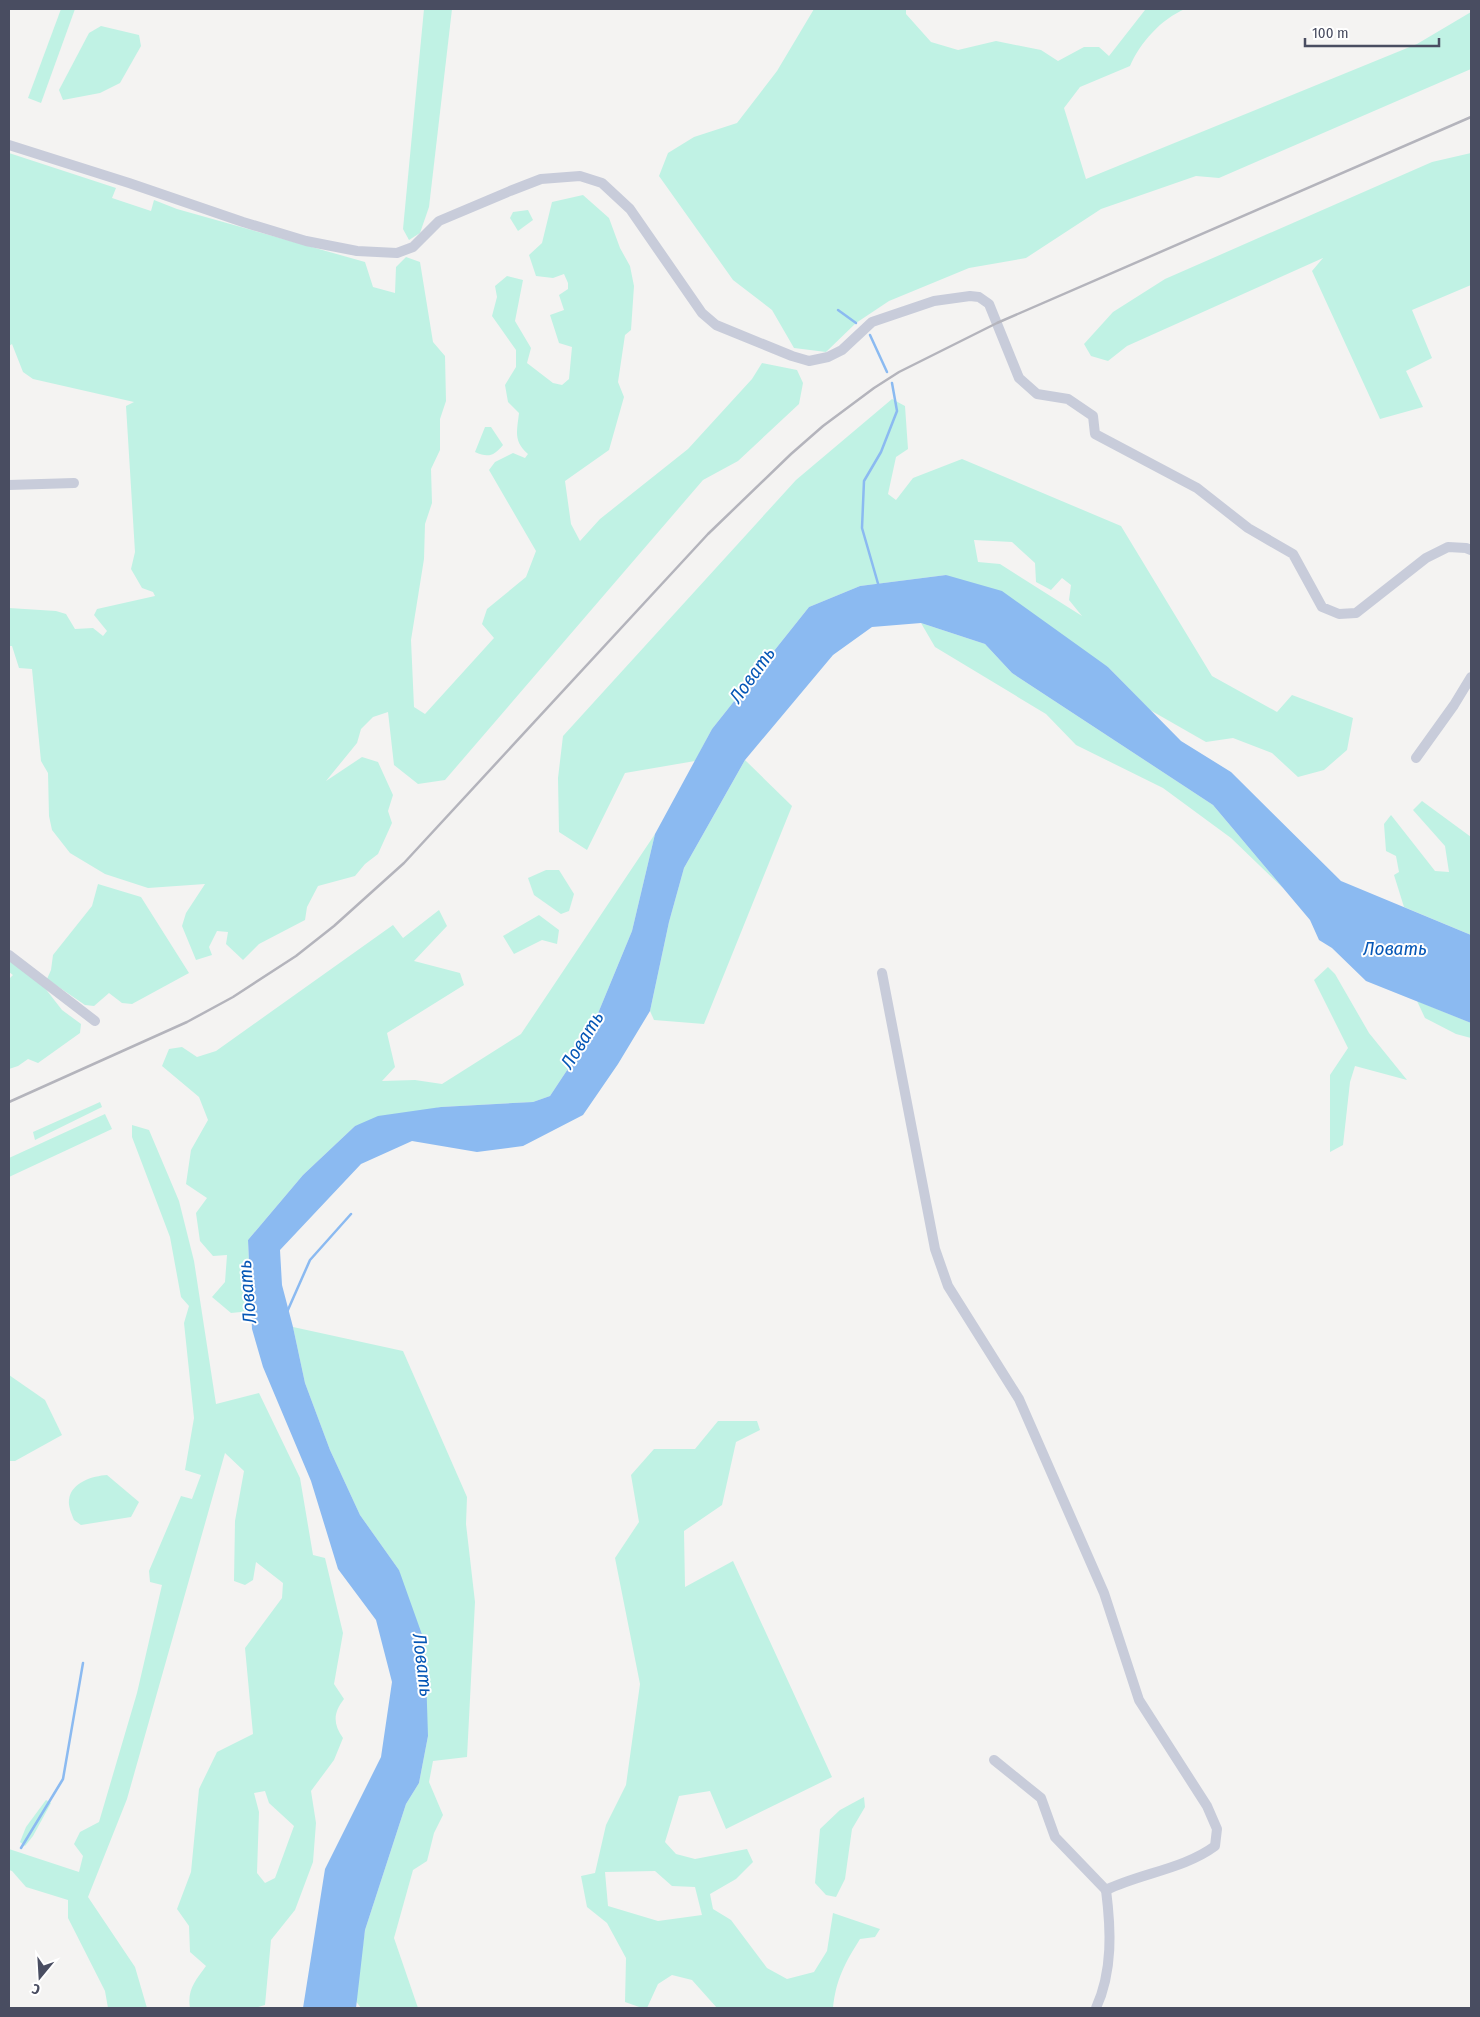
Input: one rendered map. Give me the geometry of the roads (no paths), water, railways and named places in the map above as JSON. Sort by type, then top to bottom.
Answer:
[{"type":"street","points":[[9,145],[243,222],[306,241],[358,251],[397,253],[413,247],[439,221],[501,194],[542,180],[580,176],[602,183],[630,209],[702,313],[716,325],[792,356],[809,361],[828,357],[842,350],[872,322],[934,301],[970,296],[979,297],[989,304],[1019,378],[1038,394],[1068,399],[1093,416],[1095,434],[1197,488],[1248,528],[1293,554],[1322,607],[1339,614],[1356,613],[1426,558],[1448,547],[1471,550]]},
{"type":"street","points":[[9,484],[74,483]]},
{"type":"street","points":[[1416,758],[1454,705],[1471,677]]},
{"type":"street","points":[[9,955],[95,1021]]},
{"type":"street","points":[[882,973],[935,1249],[948,1286],[1018,1399],[1104,1593],[1139,1700],[1207,1806],[1217,1829],[1215,1846],[1201,1856],[1120,1883],[1106,1890]]},
{"type":"street","points":[[994,1760],[1041,1798],[1055,1837],[1106,1890],[1111,1924],[1109,1960],[1096,2008]]},
{"type":"water","name":"Ловать","points":[[946,575],[1002,591],[1108,667],[1181,741],[1231,772],[1341,881],[1471,935],[1471,1023],[1366,981],[1332,948],[1319,940],[1310,920],[1213,805],[1012,673],[985,644],[921,623],[872,627],[833,655],[745,760],[684,868],[669,922],[650,1011],[618,1064],[583,1115],[523,1146],[477,1152],[412,1141],[361,1164],[280,1250],[282,1285],[305,1383],[330,1450],[360,1515],[399,1570],[425,1643],[428,1736],[419,1783],[406,1804],[365,1930],[356,2008],[303,2008],[325,1869],[381,1757],[392,1682],[376,1620],[338,1569],[311,1481],[263,1367],[252,1329],[248,1240],[303,1175],[355,1126],[378,1116],[441,1107],[533,1102],[550,1096],[587,1040],[632,931],[655,834],[712,729],[809,607],[860,586]]},
{"type":"waterway","points":[[838,310],[856,323]]},
{"type":"waterway","points":[[870,335],[887,372]]},
{"type":"waterway","points":[[879,587],[862,528],[864,481],[881,452],[897,411],[892,383]]},
{"type":"waterway","points":[[287,1312],[310,1260],[351,1214]]},
{"type":"waterway","points":[[21,1848],[63,1779],[83,1663]]},
{"type":"railway","points":[[9,1102],[187,1022],[233,997],[296,956],[334,926],[404,863],[708,534],[791,454],[823,426],[874,388],[899,372],[997,323],[1471,117]]}]
